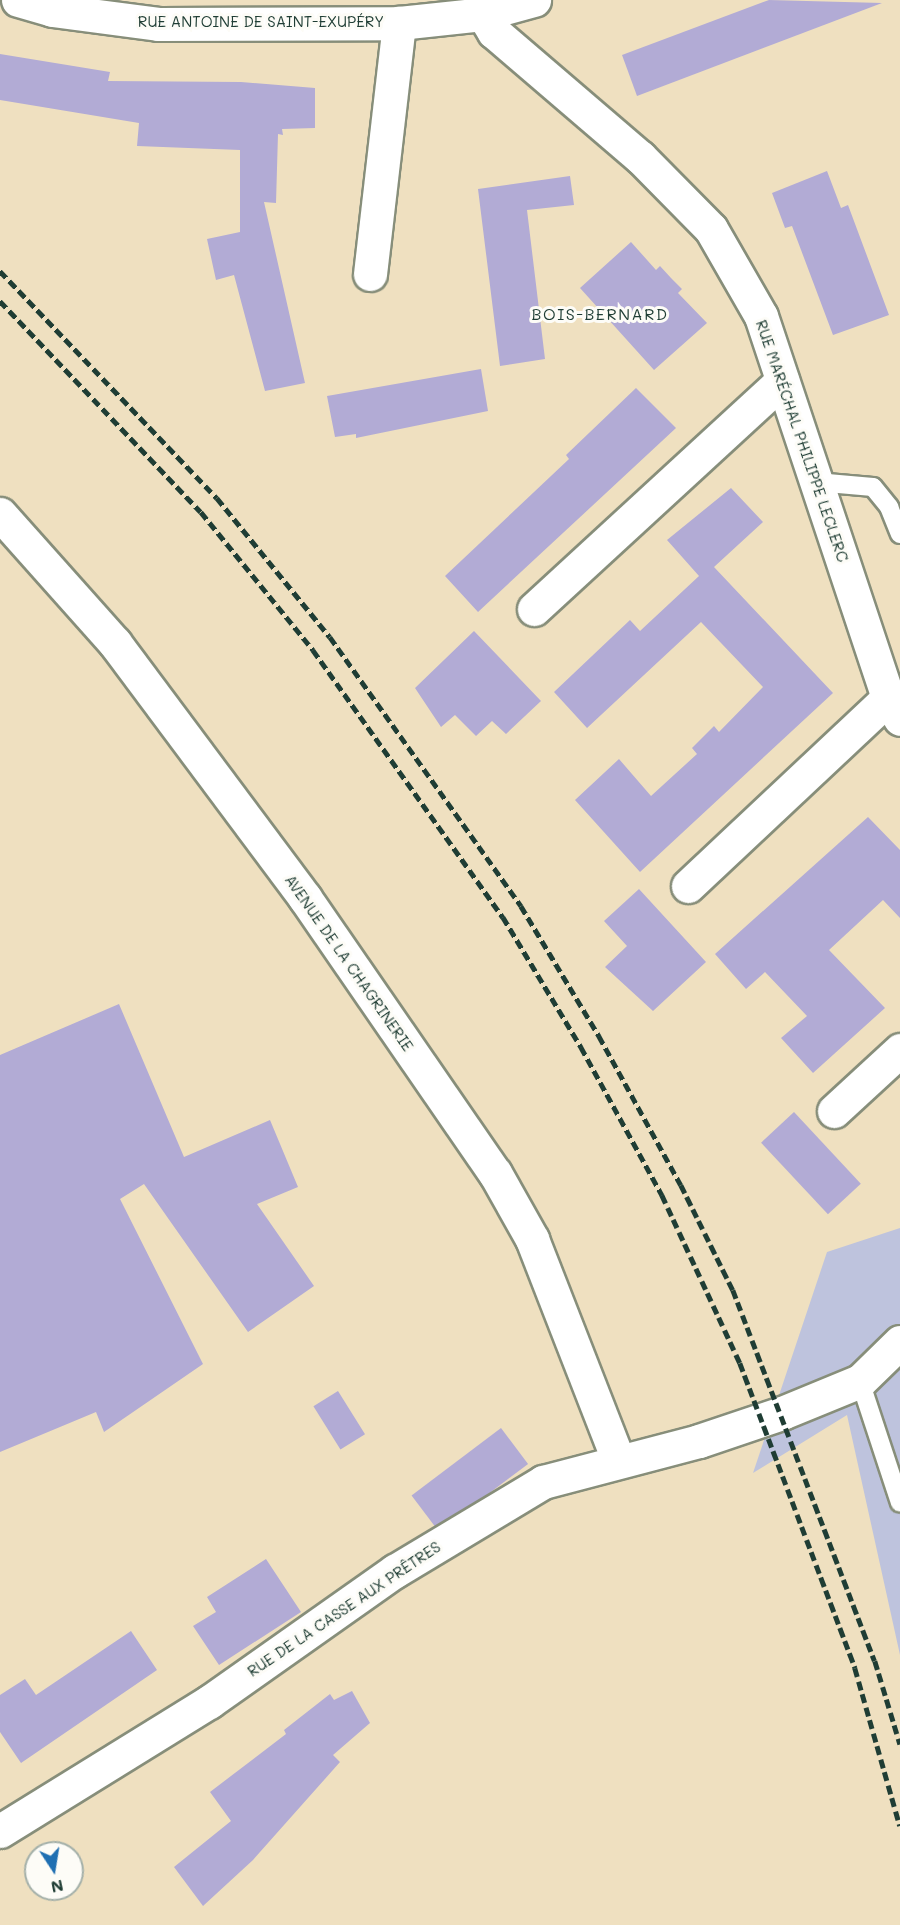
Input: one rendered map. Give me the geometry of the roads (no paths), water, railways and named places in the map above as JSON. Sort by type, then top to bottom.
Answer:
[{"type":"street","name":"RUE ANTOINE DE SAINT-EXUPÉRY","points":[[18,0],[52,10],[158,24],[399,23],[483,14],[534,0]]},
{"type":"street","name":"RUE MARÉCHAL PHILIPPE LECLERC","points":[[483,14],[494,32],[640,157],[711,229],[761,316],[894,708]]},
{"type":"street","name":"RUE ANTOINE DE SAINT-EXUPÉRY","points":[[370,274],[399,23]]},
{"type":"street","points":[[534,609],[783,381]]},
{"type":"street","name":"AVENUE DE LA CHAGRINERIE","points":[[0,514],[115,643],[305,898],[495,1173],[532,1239],[618,1460]]},
{"type":"street","points":[[688,886],[894,708]]},
{"type":"street","points":[[834,1111],[900,1050]]},
{"type":"street","name":"RUE DE LA CASSE AUX PRÊTRES","points":[[0,1831],[209,1702],[395,1571],[489,1512],[543,1482],[730,1431],[860,1381],[900,1342]]},
{"type":"lane","points":[[816,482],[873,487],[889,507],[900,534]]},
{"type":"lane","points":[[860,1381],[900,1503]]},
{"type":"railway","points":[[0,271],[217,498],[330,637],[521,906],[599,1036],[681,1185],[733,1290],[875,1661],[900,1744]]},
{"type":"railway","points":[[0,301],[201,512],[313,650],[503,917],[581,1047],[662,1195],[740,1363],[855,1668],[900,1826]]},
{"type":"district","name":"BOIS-BERNARD","points":[[600,314]]}]
